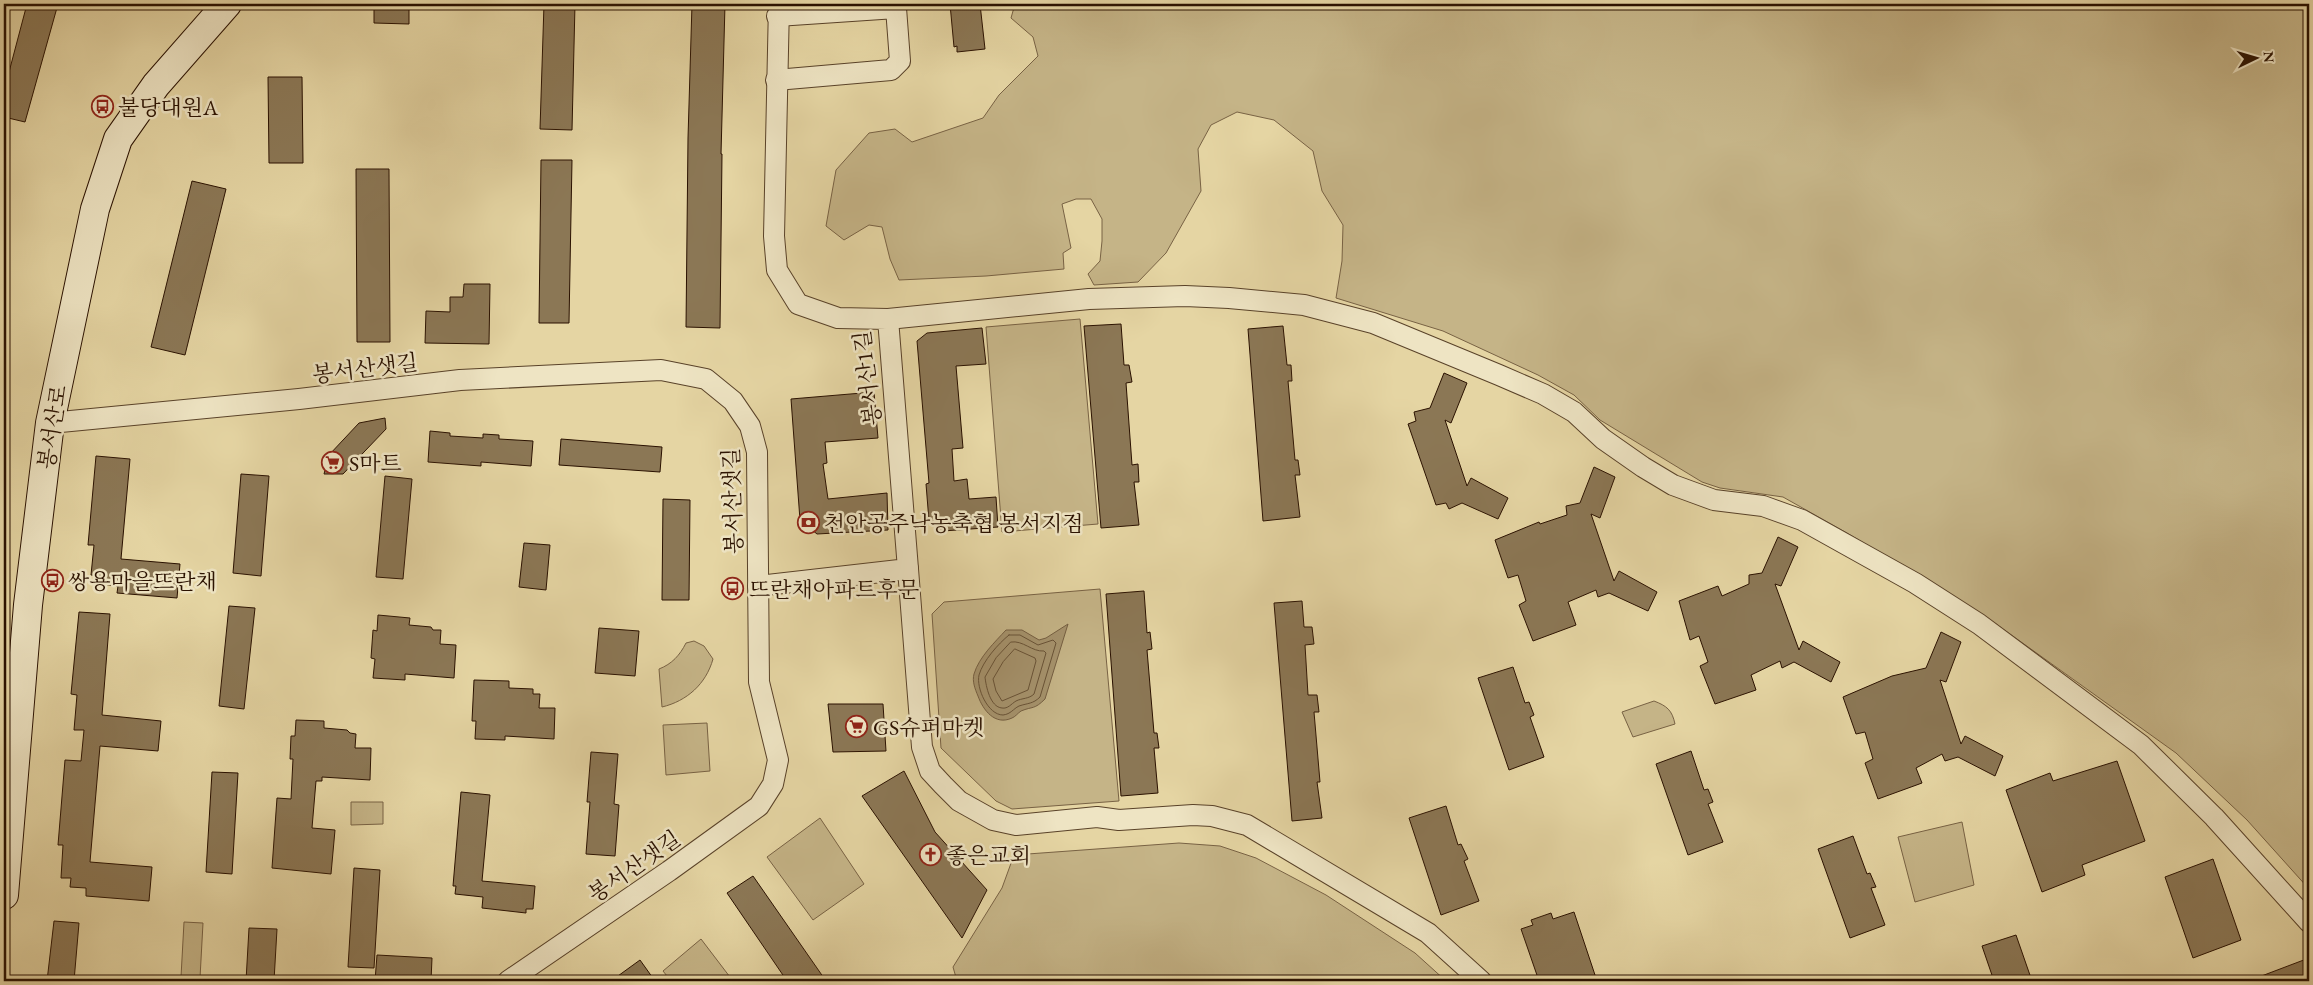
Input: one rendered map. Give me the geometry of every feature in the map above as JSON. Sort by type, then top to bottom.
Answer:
[{"type":"street","name":"봉서산로","points":[[4,789],[40,424],[85,209],[109,133],[146,78],[211,4]]},
{"type":"street","name":"봉서산로","points":[[4,895],[10,724],[28,605],[50,423],[95,209],[118,139],[156,85],[227,4]]},
{"type":"street","name":"봉서산1길","points":[[776,80],[891,70],[900,61],[896,8],[778,10],[776,80],[774,236],[777,270],[798,304],[838,318],[888,319],[922,747],[930,771],[959,802],[993,820],[1016,825],[1097,817],[1119,820],[1193,815],[1212,816],[1247,825],[1428,933],[1481,981]]},
{"type":"street","points":[[888,319],[1089,299],[1184,296],[1229,298],[1304,305],[1373,323],[1499,375],[1543,394],[1574,412],[1603,439],[1673,485],[1714,500],[1763,506],[1802,520],[1914,583],[1979,624],[2141,745],[2186,788],[2309,922]]},
{"type":"street","name":"봉서산샛길","points":[[50,423],[299,399],[460,380],[661,370],[706,380],[733,401],[750,426],[757,452],[759,682],[778,760],[773,784],[759,806],[670,871],[508,981]]},
{"type":"street","points":[[758,586],[908,569]]},
{"type":"shaded area","points":[[1015,4],[2309,4],[2309,889],[2247,820],[2176,753],[1982,614],[1783,497],[1720,488],[1702,482],[1600,420],[1574,395],[1538,375],[1443,331],[1336,298],[1342,261],[1343,225],[1322,191],[1313,151],[1274,120],[1237,112],[1211,125],[1198,149],[1201,191],[1166,253],[1138,282],[1094,285],[1088,274],[1100,261],[1102,219],[1091,199],[1076,199],[1062,204],[1071,248],[1063,253],[1064,269],[986,276],[899,280],[890,259],[882,227],[869,225],[844,240],[826,226],[836,170],[869,133],[895,129],[912,142],[983,118],[999,95],[1038,56],[1033,37],[1011,18]]},
{"type":"shaded area","points":[[1080,319],[1098,524],[1002,532],[986,327]]},
{"type":"shaded area","points":[[1100,589],[1119,801],[1012,809],[996,801],[941,748],[932,614],[944,602]]},
{"type":"shaded area","points":[[694,641],[704,646],[713,659],[710,668],[700,684],[687,696],[662,707],[659,669],[675,659],[686,643]]},
{"type":"shaded area","points":[[1654,701],[1668,709],[1675,724],[1633,737],[1622,712]]},
{"type":"shaded area","points":[[707,723],[710,771],[666,775],[663,725]]},
{"type":"shaded area","points":[[351,802],[383,802],[383,824],[351,825]]},
{"type":"shaded area","points":[[820,818],[864,884],[813,920],[767,857]]},
{"type":"shaded area","points":[[1962,822],[1974,885],[1915,902],[1898,837]]},
{"type":"shaded area","points":[[1179,843],[1220,846],[1256,858],[1326,895],[1415,953],[1446,981],[957,981],[953,967],[1002,888],[1014,855]]},
{"type":"shaded area","points":[[184,922],[203,923],[200,978],[181,977]]},
{"type":"shaded area","points":[[701,939],[733,981],[671,981],[663,971]]},
{"type":"water","points":[[1068,624],[1045,699],[1036,706],[1021,711],[1006,720],[1000,720],[990,715],[980,701],[973,679],[976,668],[988,650],[1006,630],[1022,630],[1039,640],[1046,638]]},
{"type":"building","points":[[27,4],[58,4],[25,122],[4,117],[4,91]]},
{"type":"building","points":[[374,4],[409,4],[409,24],[374,23]]},
{"type":"building","points":[[544,4],[575,4],[572,130],[540,129]]},
{"type":"building","points":[[692,4],[725,4],[721,154],[720,328],[686,327],[688,138]]},
{"type":"building","points":[[950,4],[980,4],[985,49],[957,52],[957,46],[954,47]]},
{"type":"building","points":[[268,77],[302,77],[303,163],[269,163]]},
{"type":"building","points":[[541,160],[572,160],[569,323],[539,323]]},
{"type":"building","points":[[356,169],[389,169],[390,342],[357,342]]},
{"type":"building","points":[[192,181],[226,189],[185,355],[151,347]]},
{"type":"building","points":[[464,284],[490,284],[489,344],[425,343],[426,311],[450,312],[450,297],[463,297]]},
{"type":"building","points":[[1121,324],[1124,365],[1129,365],[1132,382],[1126,383],[1132,465],[1138,464],[1139,482],[1134,482],[1139,525],[1101,528],[1084,326]]},
{"type":"building","points":[[1283,326],[1287,365],[1291,365],[1292,381],[1288,381],[1295,460],[1298,460],[1300,475],[1295,475],[1300,517],[1263,521],[1248,329]]},
{"type":"building","points":[[982,328],[986,364],[956,366],[963,448],[952,449],[954,481],[967,479],[969,499],[996,497],[998,527],[943,531],[929,521],[926,484],[929,483],[917,341],[927,333]]},
{"type":"building","points":[[1444,373],[1467,383],[1451,423],[1445,420],[1467,486],[1471,478],[1508,498],[1498,519],[1462,503],[1449,509],[1446,503],[1436,505],[1408,424],[1416,421],[1414,412],[1430,408]]},
{"type":"building","points":[[874,392],[878,438],[825,442],[827,463],[823,464],[828,499],[887,493],[888,530],[817,534],[800,520],[791,399]]},
{"type":"building","points":[[385,418],[386,429],[343,474],[324,474],[329,455],[359,423]]},
{"type":"building","points":[[430,431],[450,433],[450,436],[483,438],[483,434],[499,435],[499,439],[533,441],[531,466],[481,462],[481,466],[428,462]]},
{"type":"building","points":[[561,439],[662,447],[660,472],[559,465]]},
{"type":"building","points":[[96,456],[130,459],[121,559],[180,564],[177,598],[117,593],[118,586],[102,584],[102,576],[91,575],[94,545],[88,545]]},
{"type":"building","points":[[1594,467],[1615,477],[1600,518],[1591,514],[1614,581],[1619,571],[1657,592],[1648,611],[1609,593],[1598,597],[1596,590],[1568,602],[1576,625],[1533,641],[1519,605],[1526,601],[1518,575],[1508,578],[1495,540],[1539,522],[1540,524],[1567,515],[1566,506],[1580,503]]},
{"type":"building","points":[[241,474],[269,476],[261,576],[233,573]]},
{"type":"building","points":[[385,476],[412,479],[403,579],[376,577]]},
{"type":"building","points":[[663,499],[690,500],[689,600],[662,600]]},
{"type":"building","points":[[1778,537],[1798,547],[1781,586],[1775,584],[1799,650],[1803,641],[1840,662],[1831,682],[1794,662],[1782,668],[1780,661],[1751,675],[1756,690],[1715,704],[1700,666],[1708,662],[1699,636],[1690,640],[1679,601],[1718,586],[1722,596],[1749,584],[1749,575],[1762,573]]},
{"type":"building","points":[[524,543],[550,545],[546,590],[519,587]]},
{"type":"building","points":[[1144,591],[1147,633],[1150,632],[1152,649],[1147,650],[1154,733],[1157,733],[1159,748],[1154,748],[1158,793],[1121,796],[1106,594]]},
{"type":"building","points":[[1302,601],[1304,627],[1312,627],[1314,644],[1305,645],[1308,695],[1317,695],[1319,712],[1314,712],[1320,782],[1317,782],[1322,818],[1292,821],[1274,603]]},
{"type":"building","points":[[229,606],[255,608],[244,709],[219,706]]},
{"type":"building","points":[[79,612],[110,614],[102,715],[161,721],[158,751],[100,746],[90,862],[152,867],[149,901],[86,896],[86,888],[70,887],[71,878],[61,878],[63,845],[58,845],[65,760],[81,761],[84,730],[74,730],[77,695],[71,694]]},
{"type":"building","points":[[378,615],[410,618],[409,625],[441,630],[440,644],[456,645],[454,678],[405,674],[405,680],[373,678],[375,659],[371,658],[373,630],[377,631]]},
{"type":"building","points":[[599,628],[639,631],[635,676],[595,673]]},
{"type":"building","points":[[1941,632],[1961,642],[1946,682],[1940,680],[1961,744],[1965,736],[2003,756],[1995,776],[1958,757],[1945,761],[1942,754],[1916,768],[1922,783],[1878,799],[1865,763],[1873,759],[1865,732],[1856,734],[1843,697],[1892,676],[1926,668]]},
{"type":"building","points":[[1513,667],[1525,703],[1529,702],[1534,715],[1530,717],[1544,757],[1509,770],[1478,678]]},
{"type":"building","points":[[474,680],[509,681],[509,688],[533,689],[533,694],[540,694],[539,708],[555,708],[554,739],[505,736],[505,740],[475,739],[476,721],[472,721]]},
{"type":"building","name":"GS슈퍼마켓","points":[[828,704],[883,704],[886,751],[833,752]]},
{"type":"building","points":[[296,720],[324,721],[324,728],[347,730],[350,733],[356,734],[355,748],[371,748],[370,780],[322,777],[322,781],[316,781],[312,828],[335,830],[331,874],[272,868],[277,798],[291,799],[293,759],[290,759],[291,736],[295,736]]},
{"type":"building","points":[[1691,751],[1704,790],[1708,789],[1713,802],[1708,804],[1723,842],[1688,855],[1656,764]]},
{"type":"building","points":[[591,752],[618,754],[614,804],[619,805],[615,856],[586,854],[590,802],[587,802]]},
{"type":"building","points":[[2117,761],[2145,841],[2082,865],[2085,875],[2042,892],[2006,790],[2050,773],[2053,781]]},
{"type":"building","name":"좋은교회","points":[[904,771],[935,832],[987,890],[962,938],[862,796]]},
{"type":"building","points":[[212,772],[238,773],[232,874],[206,872]]},
{"type":"building","points":[[461,792],[490,795],[482,881],[535,886],[533,909],[526,909],[526,913],[482,908],[483,897],[455,894],[456,886],[453,886]]},
{"type":"building","points":[[1446,806],[1458,845],[1461,844],[1468,859],[1464,861],[1479,901],[1441,915],[1409,818]]},
{"type":"building","points":[[1853,836],[1867,874],[1870,873],[1876,887],[1871,888],[1885,925],[1850,938],[1818,849]]},
{"type":"building","points":[[2213,859],[2241,940],[2193,958],[2165,877]]},
{"type":"building","points":[[354,868],[380,870],[374,968],[348,967]]},
{"type":"building","points":[[753,876],[826,981],[787,981],[727,893]]},
{"type":"building","points":[[1574,912],[1597,981],[1539,981],[1521,929],[1533,925],[1531,920],[1551,913],[1553,919]]},
{"type":"building","points":[[54,921],[79,923],[74,981],[47,981]]},
{"type":"building","points":[[249,928],[277,929],[274,981],[246,981]]},
{"type":"building","points":[[2016,935],[2032,981],[1994,981],[1982,946]]},
{"type":"building","points":[[377,955],[432,958],[431,981],[375,981]]},
{"type":"building","points":[[2309,958],[2309,981],[2251,980]]},
{"type":"building","points":[[640,960],[655,981],[611,981]]},
{"type":"place","name":"불당대원A","points":[[102,107]]},
{"type":"place","name":"S마트","points":[[333,463]]},
{"type":"place","name":"천안공주낙농축협 봉서지점","points":[[808,523]]},
{"type":"place","name":"쌍용마을뜨란채","points":[[52,581]]},
{"type":"place","name":"뜨란채아파트후문","points":[[733,589]]},
{"type":"place","name":"GS슈퍼마켓","points":[[857,727]]},
{"type":"place","name":"좋은교회","points":[[930,855]]}]
